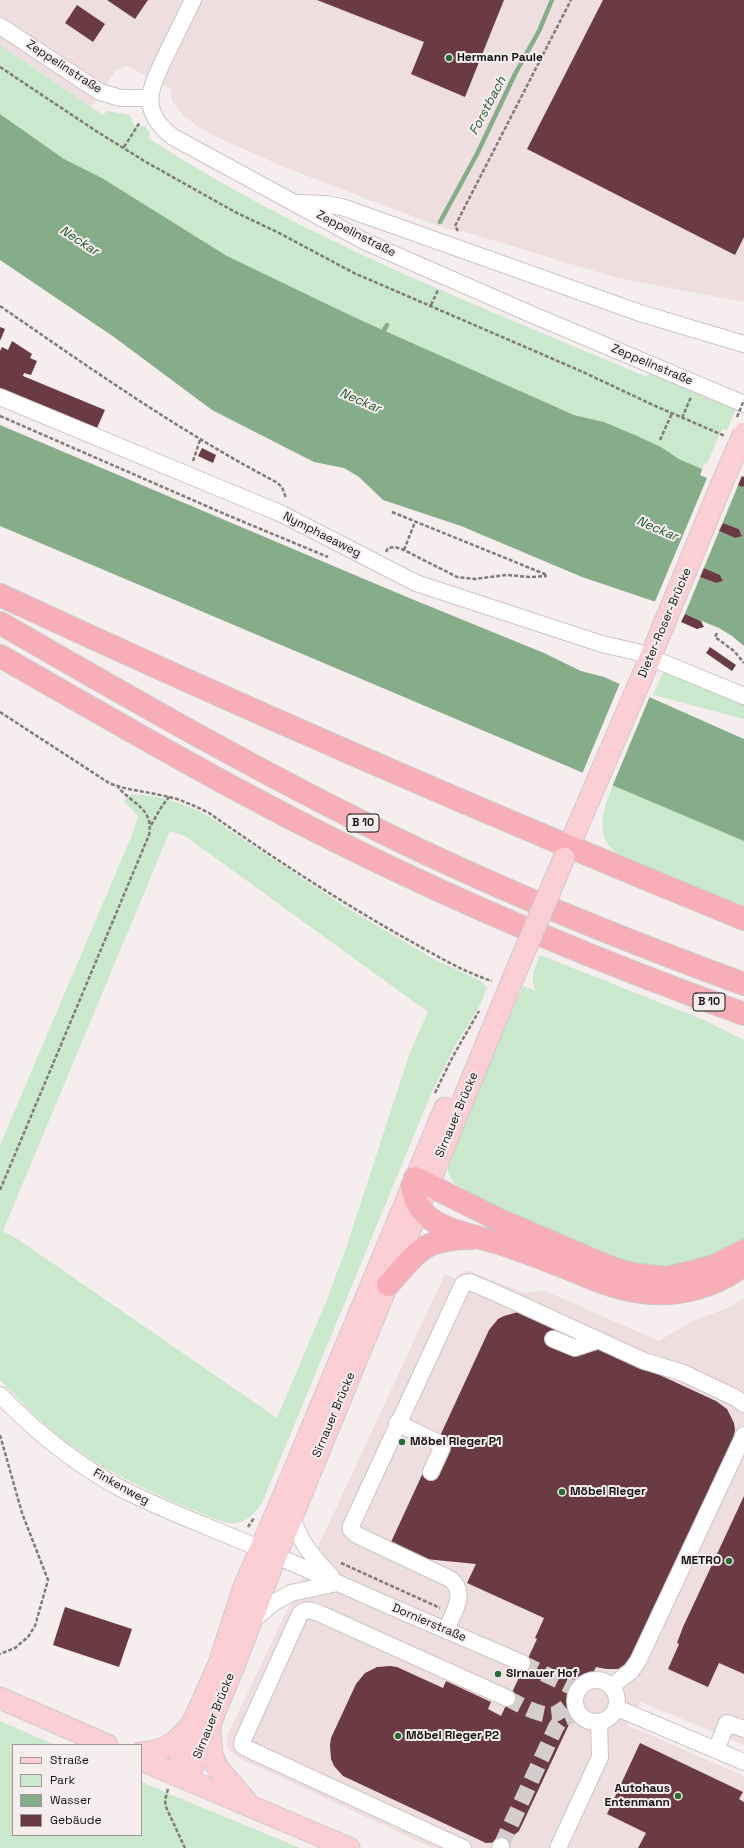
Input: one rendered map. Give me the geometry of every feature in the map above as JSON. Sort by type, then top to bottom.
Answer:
[{"type":"highway","points":[[0,594],[567,852],[744,919]]},
{"type":"highway","name":"B 10","points":[[0,623],[227,753],[351,817],[485,881],[588,925],[744,984]]},
{"type":"highway","name":"B 10","points":[[0,656],[216,778],[346,846],[484,911],[675,989],[744,1014]]},
{"type":"highway","points":[[675,989],[744,1031]]},
{"type":"highway","points":[[744,1251],[712,1267],[680,1276],[655,1278],[631,1274],[609,1267],[495,1218],[419,1182],[413,1194],[419,1207],[425,1214],[438,1224],[545,1259],[621,1289],[659,1293],[698,1288],[726,1278],[744,1264]]},
{"type":"highway","points":[[388,1285],[413,1256],[427,1245],[445,1240],[479,1237]]},
{"type":"main road","name":"Dieter-Roser-Brücke","points":[[584,812],[657,660],[744,433]]},
{"type":"main road","name":"Sirnauer Brücke","points":[[174,1784],[179,1764],[200,1727],[250,1623],[268,1553],[419,1182],[462,1071],[567,852],[584,812]]},
{"type":"main road","name":"Sirnauer Brücke","points":[[200,1727],[244,1587],[292,1517],[419,1207]]},
{"type":"main road","points":[[0,1698],[105,1744]]},
{"type":"main road","points":[[142,1753],[162,1750],[200,1727],[217,1767],[251,1806]]},
{"type":"main road","points":[[142,1761],[174,1784],[251,1806],[349,1848]]},
{"type":"street","points":[[150,103],[152,85],[193,0]]},
{"type":"street","name":"Zeppelinstraße","points":[[0,26],[100,92],[150,103],[159,124],[173,136],[366,242],[532,315],[744,404]]},
{"type":"street","points":[[295,203],[337,206],[640,313],[744,344]]},
{"type":"street","name":"Nymphaeaweg","points":[[0,397],[282,514],[416,583],[602,644],[637,652],[744,696]]},
{"type":"street","points":[[446,1630],[460,1593],[455,1582],[357,1535],[351,1530],[351,1526],[397,1423],[463,1284],[470,1282],[644,1361],[682,1373],[736,1398],[744,1404]]},
{"type":"street","points":[[553,1339],[575,1348],[599,1340]]},
{"type":"street","name":"Finkenweg","points":[[0,1395],[51,1442],[91,1470],[121,1488],[185,1518],[268,1553]]},
{"type":"street","points":[[397,1423],[442,1446],[431,1472]]},
{"type":"street","points":[[612,1686],[631,1671],[638,1661],[744,1435]]},
{"type":"street","name":"Dornierstraße","points":[[292,1517],[296,1531],[308,1553],[337,1583]]},
{"type":"street","name":"Dornierstraße","points":[[268,1553],[522,1663]]},
{"type":"street","points":[[250,1623],[273,1602],[291,1593],[337,1583]]},
{"type":"street","points":[[463,1848],[246,1748],[242,1745],[243,1740],[300,1614],[306,1610],[310,1610],[332,1619],[507,1698]]},
{"type":"street","points":[[594,1680],[603,1681],[612,1686],[617,1694],[616,1708],[608,1719],[599,1722],[585,1719],[578,1713],[575,1704],[576,1694],[583,1684],[594,1680]]},
{"type":"street","points":[[616,1708],[744,1762]]},
{"type":"street","points":[[558,1848],[600,1757],[599,1722]]},
{"type":"street","points":[[716,1750],[727,1723],[744,1730]]},
{"type":"path","points":[[456,248],[460,237],[455,226],[571,0]]},
{"type":"path","points":[[0,67],[96,131],[146,162],[235,212],[279,233],[354,273],[583,372],[682,418],[722,434]]},
{"type":"path","points":[[124,147],[150,103]]},
{"type":"path","points":[[0,306],[200,440],[276,482],[285,494],[286,501],[282,514]]},
{"type":"path","points":[[682,418],[697,384]]},
{"type":"path","points":[[660,440],[672,413]]},
{"type":"path","points":[[0,416],[227,515],[329,557]]},
{"type":"path","points":[[392,512],[547,576],[530,577],[507,575],[475,579],[457,577],[404,550],[394,547]]},
{"type":"path","points":[[404,550],[415,522]]},
{"type":"path","points":[[717,633],[715,637],[734,651],[744,663]]},
{"type":"path","points":[[0,712],[109,783],[192,804],[209,813],[338,899],[392,930],[471,974],[504,982]]},
{"type":"path","points":[[117,786],[124,794],[146,811],[151,826]]},
{"type":"path","points":[[0,1190],[142,853],[151,826],[162,806],[169,797]]},
{"type":"path","points":[[0,1435],[22,1512],[48,1580],[41,1610],[32,1632],[23,1643],[6,1653],[0,1654]]},
{"type":"path","points":[[340,1562],[453,1613]]},
{"type":"path","points":[[174,1784],[165,1800],[166,1807],[185,1848]]},
{"type":"shaded area","points":[[0,0],[744,0],[744,302],[617,278],[425,221],[284,167],[210,134],[183,115],[172,101],[171,89],[127,66],[116,70],[91,107],[0,45]]},
{"type":"shaded area","points":[[463,1271],[468,1271],[526,1293],[543,1290],[659,1341],[690,1322],[730,1307],[744,1298],[744,1745],[641,1702],[627,1727],[637,1729],[744,1776],[744,1848],[432,1848],[239,1758],[228,1749],[227,1736],[331,1519],[445,1274],[456,1278]]},
{"type":"green space","points":[[0,45],[103,115],[107,111],[130,115],[134,125],[145,126],[150,134],[148,138],[267,208],[329,239],[455,296],[647,377],[650,372],[736,409],[727,430],[722,429],[707,464],[705,463],[702,469],[679,459],[662,448],[635,435],[604,422],[572,414],[356,318],[227,256],[102,178],[64,159],[0,114]]},
{"type":"green space","points":[[664,670],[744,703],[744,719],[653,695]]},
{"type":"green space","points":[[613,785],[744,841],[744,909],[621,857],[612,849],[606,841],[602,824],[603,814]]},
{"type":"green space","points":[[131,794],[151,796],[190,807],[208,816],[347,908],[432,958],[481,981],[487,988],[480,1005],[454,1048],[431,1094],[262,1503],[251,1516],[237,1523],[227,1523],[211,1518],[178,1504],[127,1480],[94,1461],[62,1439],[30,1411],[0,1380],[0,1145],[132,835],[138,816],[124,801]],"holes":[[[170,831],[185,836],[428,1012],[410,1052],[346,1248],[326,1302],[277,1418],[19,1240],[3,1231]]]},
{"type":"green space","points":[[540,955],[704,1020],[744,1040],[744,1244],[716,1260],[650,1269],[613,1259],[497,1208],[454,1183],[448,1172],[448,1165],[467,1113],[523,986],[536,991],[533,977]]},
{"type":"green space","points":[[0,1721],[53,1744],[12,1744],[12,1836],[142,1836],[142,1782],[300,1848],[0,1848]]},
{"type":"water","name":"Neckar","points":[[0,114],[64,159],[102,178],[227,256],[356,318],[574,415],[604,422],[661,447],[679,459],[736,484],[744,486],[744,646],[719,628],[656,602],[582,577],[461,526],[383,500],[359,477],[344,468],[314,462],[212,410],[114,337],[0,260]],"holes":[[[723,523],[739,529],[742,535],[735,538],[719,531]],[[704,568],[720,575],[723,581],[716,583],[700,577]]]},
{"type":"water","points":[[0,425],[402,595],[544,653],[581,671],[604,677],[744,739],[744,841],[0,526]]},
{"type":"pier","points":[[703,467],[739,483],[684,616],[654,604],[707,478],[700,475]]},
{"type":"pier","points":[[620,683],[650,696],[612,787],[582,774]]},
{"type":"building","points":[[107,0],[148,0],[135,19]]},
{"type":"building","name":"Hermann Paule","points":[[317,0],[504,0],[465,97],[411,74],[424,42]]},
{"type":"building","points":[[603,0],[744,0],[744,237],[735,255],[527,149]]},
{"type":"building","points":[[77,5],[105,24],[93,42],[65,23]]},
{"type":"building","points":[[0,327],[5,329],[0,341]]},
{"type":"building","points":[[12,341],[32,354],[30,358],[37,361],[31,375],[24,373],[23,376],[105,410],[97,428],[0,388],[0,351],[2,347],[8,350]]},
{"type":"building","points":[[202,448],[216,455],[213,463],[198,456]]},
{"type":"building","points":[[742,476],[744,477],[744,486],[742,487],[738,485]]},
{"type":"building","points":[[723,523],[739,529],[742,536],[735,538],[719,531]]},
{"type":"building","points":[[704,568],[720,575],[723,581],[716,583],[700,577]]},
{"type":"building","points":[[685,614],[701,621],[704,627],[697,629],[681,622]]},
{"type":"building","points":[[710,647],[736,665],[732,671],[706,653]]},
{"type":"building","name":"Möbel Rieger","points":[[518,1312],[532,1316],[716,1401],[727,1409],[734,1423],[735,1430],[732,1444],[634,1655],[627,1663],[618,1669],[596,1667],[519,1831],[508,1840],[486,1843],[343,1776],[334,1766],[331,1759],[330,1745],[331,1738],[356,1684],[365,1673],[377,1667],[397,1667],[443,1688],[446,1681],[491,1702],[488,1709],[501,1716],[537,1639],[535,1638],[544,1618],[467,1583],[476,1564],[385,1555],[489,1330],[498,1319]]},
{"type":"building","name":"METRO","points":[[744,1496],[744,1674],[719,1663],[708,1687],[668,1669],[679,1644],[677,1643],[683,1627]]},
{"type":"building","points":[[65,1607],[132,1629],[119,1667],[53,1645]]},
{"type":"building","name":"Autohaus Entenmann","points":[[640,1743],[743,1792],[739,1799],[744,1802],[744,1848],[638,1848],[646,1833],[607,1814]]},
{"type":"waterway","name":"Forstbach","points":[[440,222],[477,154],[515,74],[539,31],[552,0]]},
{"type":"waterway","name":"Forstbach","points":[[384,330],[387,325]]},
{"type":"tunnel","points":[[522,1663],[578,1690]]},
{"type":"tunnel","points":[[507,1698],[539,1713],[552,1715],[562,1710],[575,1700]]},
{"type":"tunnel","points":[[501,1846],[556,1727],[561,1720],[578,1713]]},
{"type":"place","name":"Hermann Paule","points":[[449,58]]},
{"type":"place","name":"Möbel Rieger P1","points":[[402,1442]]},
{"type":"place","name":"Möbel Rieger","points":[[562,1492]]},
{"type":"place","name":"METRO","points":[[729,1561]]},
{"type":"place","name":"Sirnauer Hof","points":[[498,1674]]},
{"type":"place","name":"Möbel Rieger P2","points":[[398,1736]]},
{"type":"place","name":"Autohaus Entenmann","points":[[678,1796]]}]
